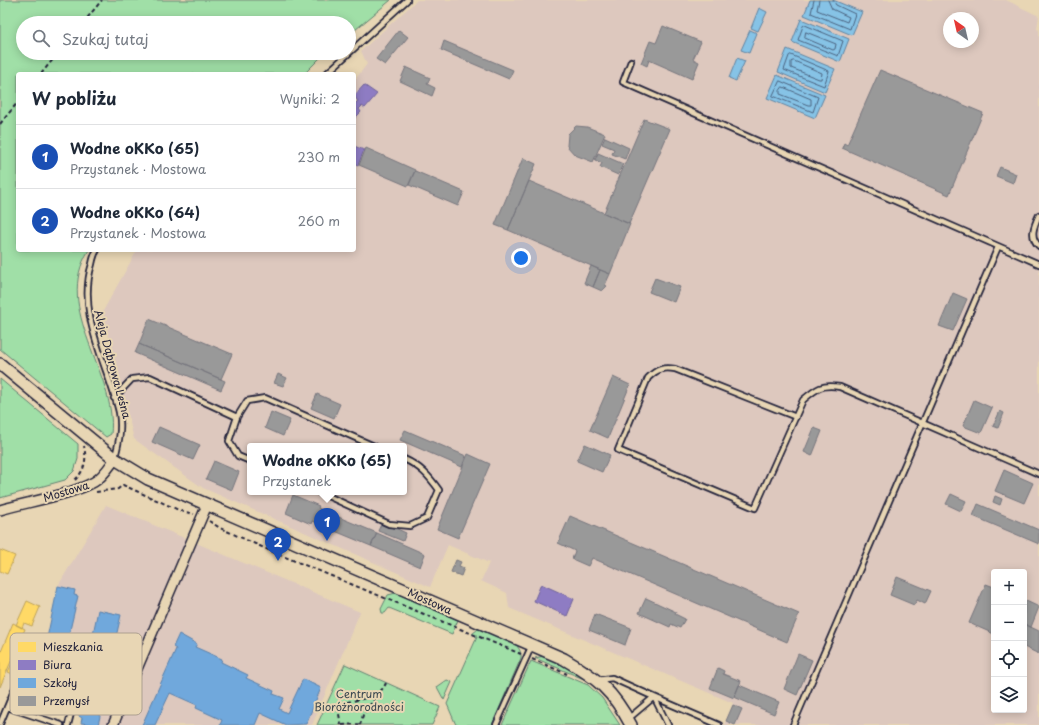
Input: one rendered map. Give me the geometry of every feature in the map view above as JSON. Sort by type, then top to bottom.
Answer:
[{"type":"street","points":[[0,364],[115,459]]},
{"type":"street","name":"Mostowa","points":[[0,510],[95,482],[104,474],[115,459],[148,479],[564,659],[598,680],[607,689],[629,722]]},
{"type":"street","points":[[142,657],[207,505]]},
{"type":"street","points":[[113,725],[117,715]]},
{"type":"lane","points":[[356,47],[407,0]]},
{"type":"lane","points":[[328,72],[341,60]]},
{"type":"lane","points":[[631,61],[623,82],[1039,264]]},
{"type":"lane","points":[[1039,215],[1033,232],[1034,238],[1039,246]]},
{"type":"lane","points":[[793,725],[998,247]]},
{"type":"lane","name":"Aleja Dąbrowa Leśna","points":[[96,252],[89,272],[89,305],[99,353],[119,413],[121,433],[115,459]]},
{"type":"lane","points":[[796,417],[675,369],[664,367],[654,372],[648,378],[618,450],[755,508],[796,417],[803,400],[816,390],[827,385],[840,387],[1039,474]]},
{"type":"lane","points":[[114,398],[132,379],[150,377],[237,417]]},
{"type":"lane","points":[[247,460],[238,456],[229,441],[237,417],[247,401],[265,398],[367,443]]},
{"type":"lane","points":[[325,495],[389,524],[410,526],[427,518],[439,490],[429,476],[415,464],[407,460]]},
{"type":"lane","points":[[496,725],[532,645]]},
{"type":"lane","points":[[598,680],[612,678],[719,725]]},
{"type":"lane","points":[[629,722],[654,697]]},
{"type":"lane","points":[[654,697],[668,725]]},
{"type":"lane","points":[[0,724],[10,700]]},
{"type":"lane","points":[[31,715],[61,725]]},
{"type":"lane","points":[[68,725],[71,715]]},
{"type":"path","points":[[89,16],[102,0]]},
{"type":"path","points":[[43,72],[52,60]]},
{"type":"path","points":[[0,124],[16,104]]},
{"type":"path","points":[[123,485],[181,511],[202,517],[220,528],[273,552],[571,675]]},
{"type":"path","points":[[378,693],[342,704],[338,709],[342,725],[360,724],[366,711],[378,693],[385,687],[386,683]]},
{"type":"shaded area","points":[[417,0],[1006,0],[1039,16],[1037,29],[1039,30],[1039,725],[724,725],[733,703],[509,608],[507,593],[481,581],[489,563],[448,545],[430,587],[203,488],[134,439],[102,313],[136,252],[356,252],[356,78],[367,64],[361,51]]},
{"type":"shaded area","points":[[106,505],[360,612],[312,725],[80,725],[83,718],[79,717],[79,715],[142,715],[142,633],[47,633],[58,586]]},
{"type":"green space","points":[[0,0],[391,0],[356,29],[356,16],[16,16],[16,60],[318,60],[306,72],[16,72],[16,252],[88,252],[79,272],[77,295],[81,318],[105,388],[111,411],[111,434],[106,437],[0,349]]},
{"type":"green space","points":[[0,379],[78,444],[78,459],[74,471],[65,480],[0,498]]},
{"type":"green space","points":[[396,593],[458,620],[452,634],[389,608],[385,613],[382,613],[381,609],[388,595]]},
{"type":"green space","points":[[478,629],[501,636],[513,642],[518,647],[521,658],[492,725],[456,725],[447,704],[477,637],[472,634]]},
{"type":"green space","points":[[544,656],[568,667],[586,680],[535,658]]},
{"type":"green space","points":[[531,661],[588,685],[602,698],[620,725],[502,725]]},
{"type":"green space","name":"Centrum Bioróżnorodności","points":[[345,664],[440,707],[432,725],[317,725]]},
{"type":"green space","points":[[447,680],[452,682],[444,700],[437,687]]},
{"type":"water","points":[[810,0],[833,0],[862,12],[852,35],[804,15]]},
{"type":"water","points":[[759,8],[767,12],[758,31],[751,28]]},
{"type":"water","points":[[801,19],[849,39],[840,62],[792,42]]},
{"type":"water","points":[[750,30],[757,33],[749,53],[741,50]]},
{"type":"water","points":[[787,49],[835,69],[825,92],[778,72]]},
{"type":"water","points":[[737,58],[745,61],[736,81],[729,78]]},
{"type":"water","points":[[777,75],[825,95],[815,118],[767,98]]},
{"type":"building: Mieszkania","points":[[0,550],[15,556],[7,574],[0,571]]},
{"type":"building: Mieszkania","points":[[27,601],[40,607],[32,626],[24,623],[22,628],[16,625]]},
{"type":"building: Mieszkania","points":[[13,623],[25,629],[23,633],[10,633],[10,664],[0,687],[0,654]]},
{"type":"building: Biura","points":[[364,85],[377,94],[365,108],[362,106],[359,109],[361,112],[356,117],[356,103],[358,101],[356,98],[356,94]]},
{"type":"building: Biura","points":[[356,147],[364,150],[358,165],[356,164]]},
{"type":"building: Biura","points":[[541,584],[574,599],[567,616],[534,601]]},
{"type":"building: Szkoły","points":[[58,586],[75,590],[74,595],[78,596],[69,633],[48,633]]},
{"type":"building: Szkoły","points":[[98,610],[121,615],[117,633],[93,633]]},
{"type":"building: Szkoły","points":[[179,634],[197,644],[195,647],[222,659],[221,662],[248,675],[246,678],[274,691],[273,694],[284,698],[279,709],[287,713],[303,679],[321,688],[306,724],[286,725],[260,713],[255,725],[220,725],[222,720],[196,708],[197,705],[170,693],[155,725],[142,725],[176,649],[173,647]]},
{"type":"building: Szkoły","points":[[100,715],[98,725],[81,723],[82,718],[79,716]]},
{"type":"building: Przemysł","points":[[663,26],[701,42],[693,59],[699,62],[692,79],[649,60],[647,66],[641,63],[650,41],[656,43]]},
{"type":"building: Przemysł","points":[[399,30],[408,37],[385,65],[376,59]]},
{"type":"building: Przemysł","points":[[444,41],[513,70],[509,79],[441,50]]},
{"type":"building: Przemysł","points":[[406,67],[430,78],[427,84],[435,88],[432,96],[400,81]]},
{"type":"building: Przemysł","points":[[880,70],[983,113],[949,195],[842,148],[844,143],[847,145]]},
{"type":"building: Przemysł","points":[[644,119],[670,129],[629,224],[604,213]]},
{"type":"building: Przemysł","points":[[576,126],[587,127],[605,134],[593,162],[575,155],[567,146],[568,134]]},
{"type":"building: Przemysł","points":[[605,137],[629,148],[625,159],[612,154],[614,149],[602,144]]},
{"type":"building: Przemysł","points":[[366,148],[415,170],[408,186],[359,165]]},
{"type":"building: Przemysł","points":[[598,153],[623,164],[618,175],[600,167],[602,163],[595,160]]},
{"type":"building: Przemysł","points":[[523,158],[536,164],[508,230],[495,225]]},
{"type":"building: Przemysł","points":[[1000,167],[1016,174],[1013,183],[996,176]]},
{"type":"building: Przemysł","points":[[415,171],[464,192],[458,206],[409,185]]},
{"type":"building: Przemysł","points":[[529,181],[630,224],[610,274],[508,230]]},
{"type":"building: Przemysł","points":[[591,266],[600,270],[593,287],[584,283]]},
{"type":"building: Przemysł","points":[[600,270],[610,274],[605,285],[607,286],[602,291],[593,287]]},
{"type":"building: Przemysł","points":[[655,278],[680,287],[674,302],[649,292]]},
{"type":"building: Przemysł","points":[[953,293],[967,299],[953,331],[939,326]]},
{"type":"building: Przemysł","points":[[149,319],[232,354],[221,379],[139,344]]},
{"type":"building: Przemysł","points":[[139,344],[225,381],[221,390],[135,353]]},
{"type":"building: Przemysł","points":[[278,374],[287,378],[283,386],[274,383]]},
{"type":"building: Przemysł","points":[[613,377],[630,385],[608,438],[590,430]]},
{"type":"building: Przemysł","points":[[317,394],[340,404],[334,418],[311,408]]},
{"type":"building: Przemysł","points":[[974,400],[992,408],[981,433],[963,426]]},
{"type":"building: Przemysł","points":[[1000,411],[1004,413],[998,428],[993,426]]},
{"type":"building: Przemysł","points":[[271,412],[290,420],[283,436],[265,428]]},
{"type":"building: Przemysł","points":[[159,427],[200,445],[193,460],[152,442]]},
{"type":"building: Przemysł","points":[[814,428],[822,431],[812,456],[804,452]]},
{"type":"building: Przemysł","points":[[405,430],[466,456],[462,467],[400,440]]},
{"type":"building: Przemysł","points":[[585,444],[610,455],[602,472],[577,461]]},
{"type":"building: Przemysł","points":[[468,454],[490,464],[458,538],[437,529]]},
{"type":"building: Przemysł","points":[[214,461],[239,472],[232,490],[206,479]]},
{"type":"building: Przemysł","points":[[1004,470],[1033,483],[1024,503],[995,491]]},
{"type":"building: Przemysł","points":[[951,494],[966,501],[961,511],[946,504]]},
{"type":"building: Przemysł","points":[[293,495],[319,506],[318,508],[336,516],[330,529],[312,521],[311,524],[286,513]]},
{"type":"building: Przemysł","points":[[995,496],[1002,499],[1000,505],[993,502]]},
{"type":"building: Przemysł","points":[[978,504],[1039,530],[1039,544],[973,516]]},
{"type":"building: Przemysł","points":[[336,516],[377,533],[371,546],[330,529]]},
{"type":"building: Przemysł","points":[[570,516],[799,614],[787,642],[592,558],[588,566],[572,559],[575,551],[558,543]]},
{"type":"building: Przemysł","points":[[382,522],[406,533],[403,541],[378,531]]},
{"type":"building: Przemysł","points":[[377,533],[425,554],[420,567],[371,546]]},
{"type":"building: Przemysł","points":[[456,560],[461,562],[459,566],[464,568],[461,576],[451,572]]},
{"type":"building: Przemysł","points":[[897,577],[931,591],[925,604],[917,600],[914,605],[890,595]]},
{"type":"building: Przemysł","points":[[986,584],[991,586],[991,633],[969,623]]},
{"type":"building: Przemysł","points":[[646,598],[676,612],[675,614],[685,619],[680,628],[671,624],[670,627],[639,613]]},
{"type":"building: Przemysł","points":[[1027,601],[1039,607],[1031,627],[1027,625]]},
{"type":"building: Przemysł","points":[[595,614],[631,628],[625,645],[589,630]]},
{"type":"building: Przemysł","points":[[1027,625],[1039,631],[1039,654],[1027,648]]},
{"type":"building: Przemysł","points":[[798,654],[812,660],[797,695],[784,689]]},
{"type":"building: Przemysł","points":[[718,668],[724,671],[723,674],[741,681],[734,698],[710,688]]},
{"type":"building: Przemysł","points":[[739,685],[779,702],[774,714],[734,697]]},
{"type":"building: Przemysł","points":[[733,705],[742,709],[735,725],[726,721]]},
{"type":"place","name":"Wodne oKKo (65)","points":[[327,541]]},
{"type":"place","name":"Wodne oKKo (64)","points":[[278,561]]}]
